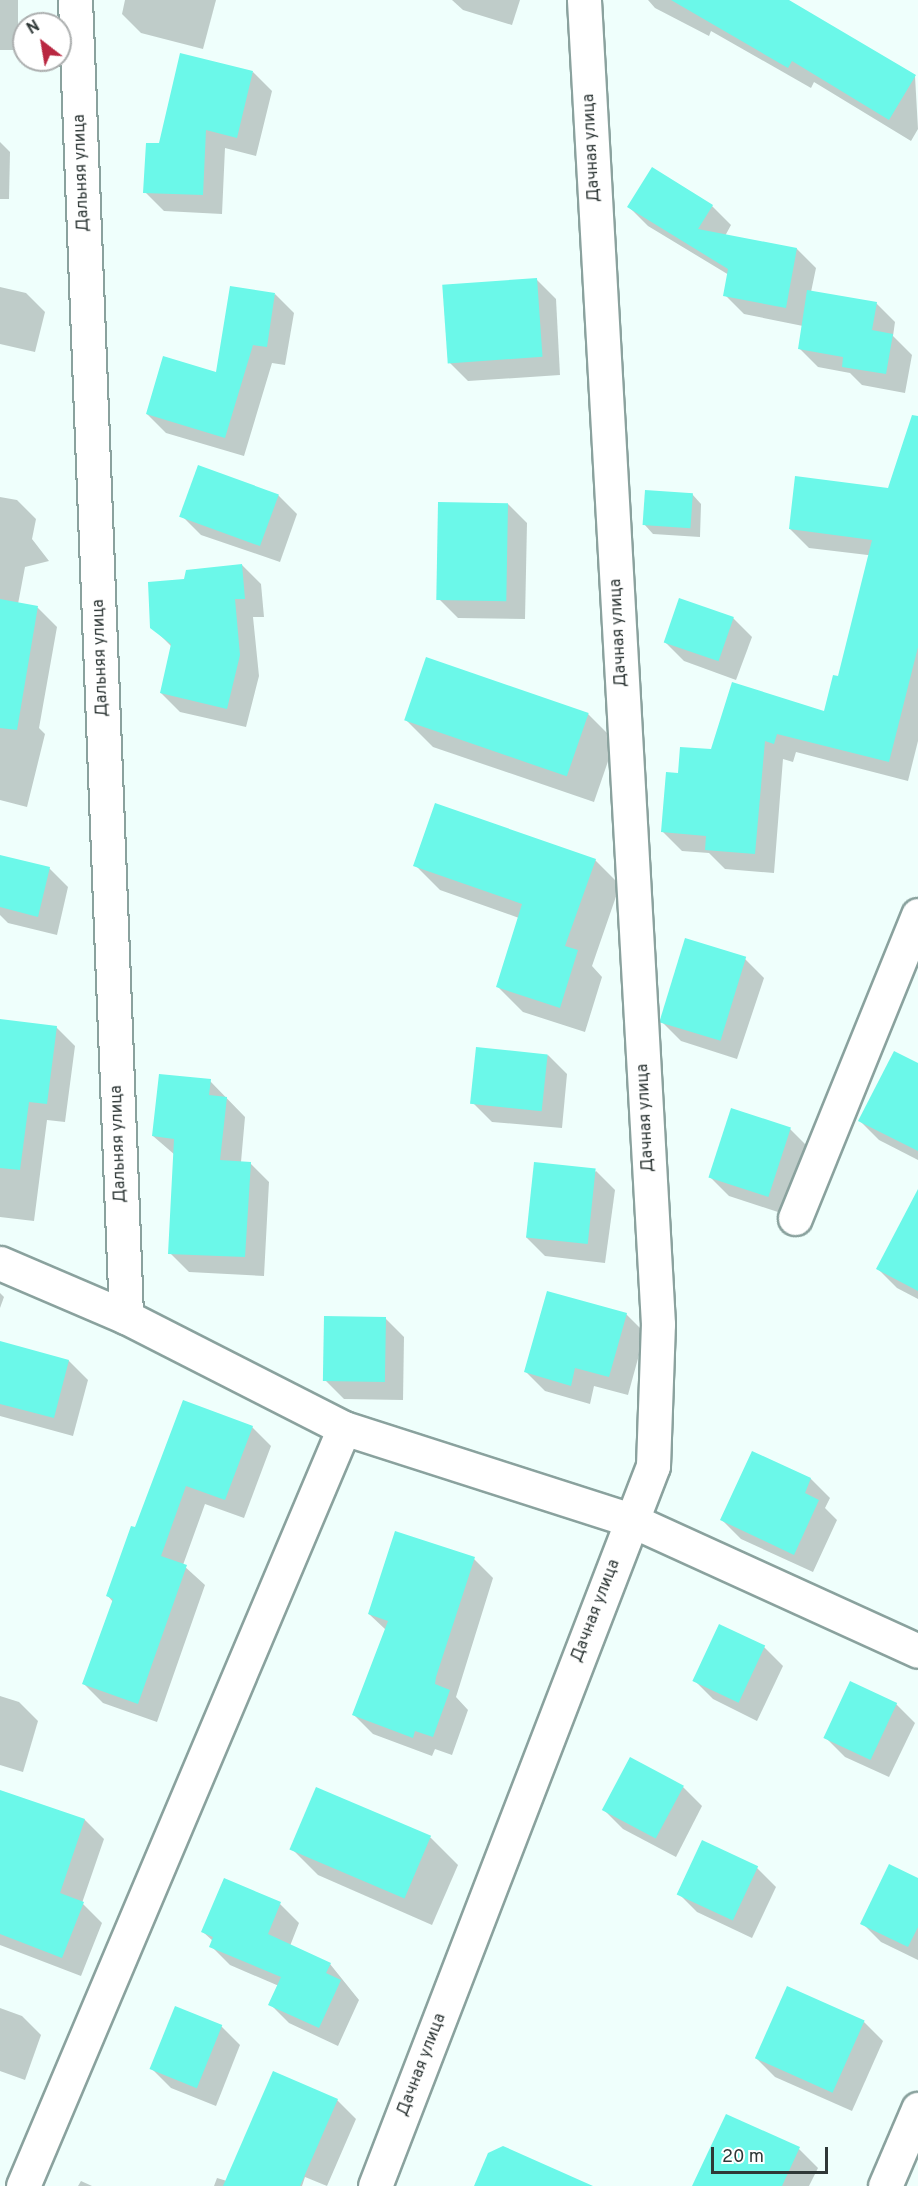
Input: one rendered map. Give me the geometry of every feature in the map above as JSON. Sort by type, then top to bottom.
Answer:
[{"type":"street","name":"Дальняя улица","points":[[75,0],[126,1317]]},
{"type":"street","name":"Дачная улица","points":[[375,2186],[653,1466],[658,1324],[584,0]]},
{"type":"street","points":[[795,1218],[918,915]]},
{"type":"street","points":[[0,1263],[126,1317],[344,1428],[631,1520],[918,1651]]},
{"type":"street","points":[[23,2186],[344,1428]]},
{"type":"street","points":[[885,2186],[918,2109]]},
{"type":"building","points":[[671,0],[789,0],[916,75],[889,120],[792,61],[788,68]]},
{"type":"building","points":[[180,53],[253,71],[237,138],[206,130],[203,195],[143,193],[146,143],[159,143]]},
{"type":"building","points":[[652,167],[713,205],[698,229],[797,248],[786,308],[723,296],[728,269],[627,207]]},
{"type":"building","points":[[537,278],[543,357],[448,363],[442,285]]},
{"type":"building","points":[[230,286],[275,293],[267,347],[253,345],[225,438],[146,414],[163,356],[216,372]]},
{"type":"building","points":[[807,290],[877,302],[872,330],[893,334],[886,374],[842,367],[843,357],[798,349]]},
{"type":"building","points":[[912,415],[918,416],[918,647],[889,762],[777,734],[774,744],[765,741],[755,854],[705,850],[706,836],[661,832],[666,772],[678,773],[680,747],[711,749],[732,682],[824,711],[833,675],[838,676],[872,540],[789,529],[795,476],[888,488]]},
{"type":"building","points":[[198,465],[279,494],[260,546],[179,517]]},
{"type":"building","points":[[645,490],[693,493],[690,528],[643,525]]},
{"type":"building","points":[[438,502],[508,503],[506,601],[436,600]]},
{"type":"building","points":[[242,564],[245,599],[235,599],[240,655],[227,709],[160,693],[171,644],[150,628],[148,582],[184,579],[186,570]]},
{"type":"building","points":[[679,598],[734,617],[719,661],[664,642]]},
{"type":"building","points":[[0,599],[38,606],[17,730],[0,728]]},
{"type":"building","points":[[426,657],[589,713],[567,776],[404,720]]},
{"type":"building","points":[[435,803],[596,859],[565,946],[578,950],[560,1008],[496,987],[522,904],[413,866]]},
{"type":"building","points":[[0,855],[50,867],[38,917],[0,907]]},
{"type":"building","points":[[685,938],[746,957],[720,1041],[659,1022]]},
{"type":"building","points":[[0,1019],[57,1026],[47,1104],[29,1102],[20,1170],[0,1168]]},
{"type":"building","points":[[476,1047],[548,1055],[542,1111],[470,1104]]},
{"type":"building","points":[[894,1051],[918,1063],[918,1151],[858,1121]]},
{"type":"building","points":[[159,1074],[211,1079],[209,1095],[227,1097],[220,1160],[251,1162],[245,1257],[168,1254],[174,1139],[152,1136]]},
{"type":"building","points":[[731,1108],[791,1127],[768,1197],[708,1177]]},
{"type":"building","points":[[534,1162],[596,1168],[588,1244],[526,1238]]},
{"type":"building","points":[[918,1189],[918,1291],[876,1269]]},
{"type":"building","points":[[547,1291],[627,1313],[609,1377],[575,1368],[571,1386],[524,1372]]},
{"type":"building","points":[[324,1316],[386,1317],[385,1382],[323,1381]]},
{"type":"building","points":[[0,1341],[69,1360],[54,1418],[0,1404]]},
{"type":"building","points":[[183,1400],[253,1426],[225,1500],[186,1486],[161,1556],[187,1565],[138,1704],[82,1684],[113,1599],[106,1596],[131,1526],[135,1527]]},
{"type":"building","points":[[752,1451],[811,1478],[805,1493],[819,1500],[794,1555],[720,1520]]},
{"type":"building","points":[[395,1531],[475,1557],[436,1677],[435,1684],[450,1690],[433,1737],[415,1731],[413,1738],[352,1715],[388,1621],[368,1614]]},
{"type":"building","points":[[719,1624],[765,1646],[739,1703],[692,1681]]},
{"type":"building","points":[[850,1681],[897,1703],[871,1760],[823,1738]]},
{"type":"building","points":[[630,1757],[684,1786],[656,1839],[602,1810]]},
{"type":"building","points":[[316,1787],[431,1836],[404,1898],[289,1850]]},
{"type":"building","points":[[0,1790],[85,1819],[60,1893],[84,1902],[62,1958],[0,1934]]},
{"type":"building","points":[[702,1840],[758,1866],[733,1921],[677,1894]]},
{"type":"building","points":[[889,1864],[918,1878],[918,1927],[908,1947],[860,1924]]},
{"type":"building","points":[[224,1878],[281,1902],[268,1934],[331,1963],[326,1973],[341,1980],[319,2028],[268,2005],[281,1977],[209,1947],[213,1937],[201,1932]]},
{"type":"building","points":[[787,1986],[865,2021],[833,2093],[755,2058]]},
{"type":"building","points":[[175,2006],[222,2025],[197,2088],[150,2069]]},
{"type":"building","points":[[273,2071],[338,2099],[300,2186],[223,2186]]},
{"type":"building","points":[[726,2114],[800,2147],[782,2186],[692,2186]]},
{"type":"building","points":[[503,2146],[593,2186],[474,2186],[488,2153]]}]
